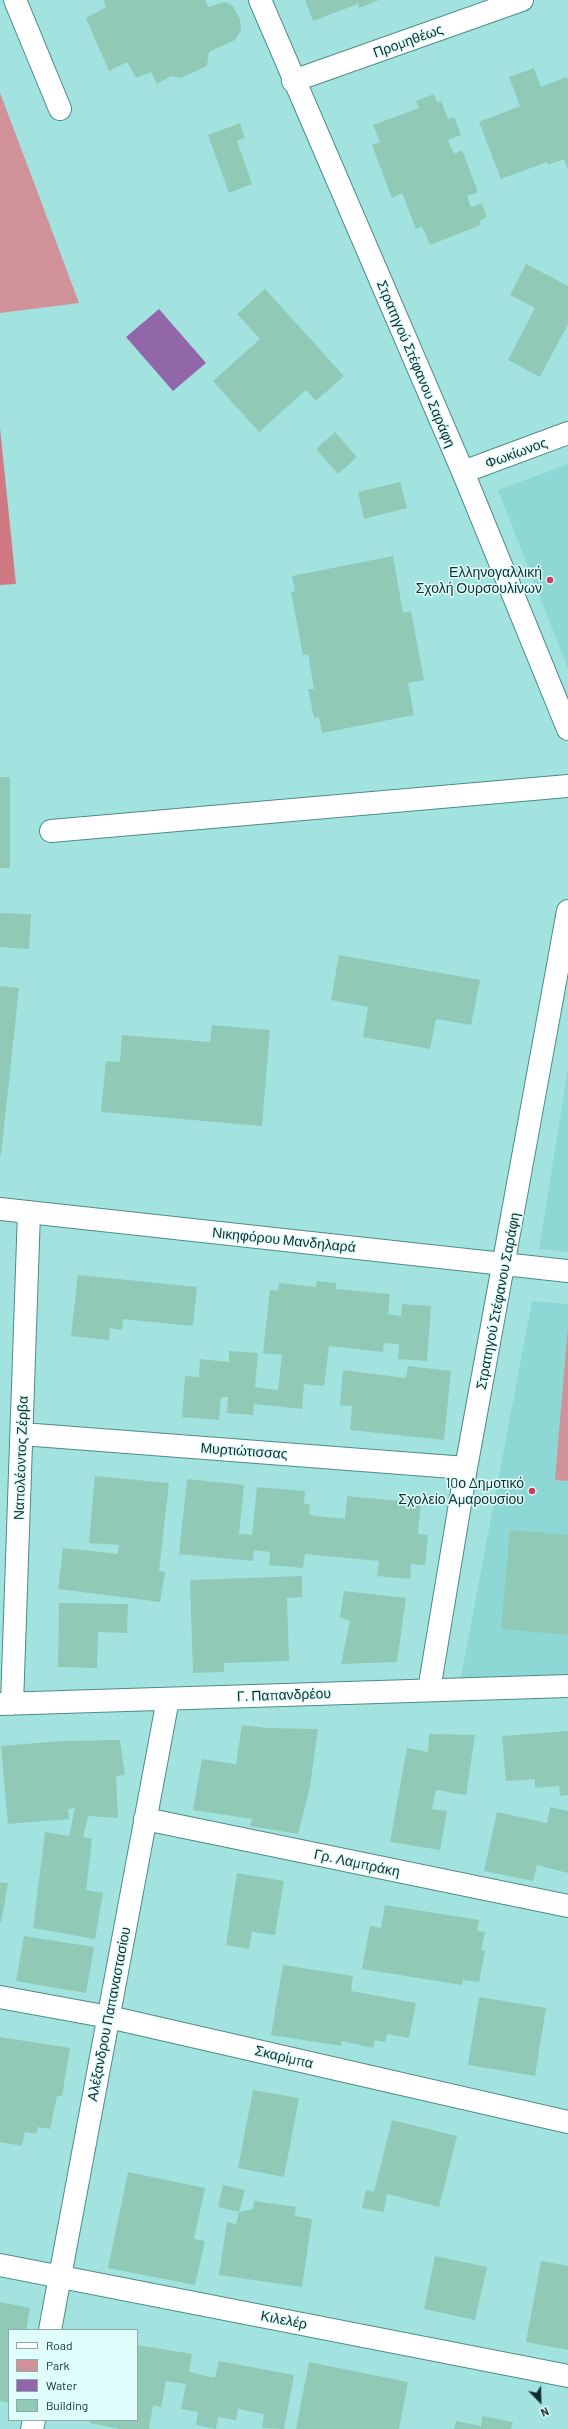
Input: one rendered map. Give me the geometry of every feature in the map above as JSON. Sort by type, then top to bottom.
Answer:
[{"type":"street","points":[[14,0],[60,109]]},
{"type":"street","name":"Στρατηγού Στέφανου Σαράφη","points":[[260,0],[293,81],[463,472],[568,729]]},
{"type":"street","name":"Προμηθέως","points":[[293,81],[522,0]]},
{"type":"street","name":"Φωκίωνος","points":[[463,472],[568,433]]},
{"type":"street","points":[[51,831],[568,786]]},
{"type":"street","name":"Στρατηγού Στέφανου Σαράφη","points":[[429,1690],[466,1468],[505,1264],[568,911]]},
{"type":"street","name":"Νικηφόρου Μανδηλαρά","points":[[0,1209],[568,1271]]},
{"type":"street","name":"Ναπολέοντος Ζέρβα","points":[[6,1704],[22,1434],[29,1212]]},
{"type":"street","name":"Μυρτιώτισσας","points":[[22,1434],[466,1468]]},
{"type":"street","name":"Γ. Παπανδρέου","points":[[6,1704],[568,1686]]},
{"type":"street","name":"Αλέξανδρου Παπαναστασίου","points":[[50,2329],[168,1699]]},
{"type":"street","name":"Γρ. Λαμπράκη","points":[[145,1819],[568,1906]]},
{"type":"street","name":"Σκαρίμπα","points":[[0,1997],[109,2017],[568,2122]]},
{"type":"street","name":"Κιλελέρ","points":[[0,2265],[568,2376]]},
{"type":"shaded area","points":[[0,428],[16,584],[0,585]]},
{"type":"shaded area","name":"Ελληνογαλλική Σχολή Ουρσουλίνων","points":[[568,464],[568,669],[498,490]]},
{"type":"shaded area","points":[[568,1069],[568,1252],[539,1249]]},
{"type":"shaded area","name":"10ο Δημοτικό Σχολείο Αμαρουσίου","points":[[532,1301],[568,1304],[568,1678],[460,1682]]},
{"type":"green space","points":[[0,93],[33,180],[79,303],[0,313]]},
{"type":"green space","points":[[568,1327],[568,1481],[555,1480]]},
{"type":"water","points":[[159,309],[206,363],[173,391],[126,337]]},
{"type":"building","points":[[103,0],[205,0],[208,7],[225,2],[233,6],[240,19],[241,30],[235,40],[209,52],[207,66],[181,78],[171,76],[157,84],[151,72],[136,78],[127,62],[109,71],[86,18],[106,7]]},
{"type":"building","points":[[305,0],[379,0],[359,8],[358,4],[313,21]]},
{"type":"building","points":[[534,68],[541,87],[567,77],[568,169],[564,159],[548,165],[547,162],[501,179],[479,122],[520,106],[509,77]]},
{"type":"building","points":[[434,94],[437,102],[441,101],[448,119],[454,117],[461,135],[448,140],[454,154],[462,150],[478,192],[467,196],[471,207],[482,203],[487,217],[479,221],[481,225],[430,245],[422,226],[416,229],[402,193],[392,198],[372,145],[380,142],[373,125],[419,108],[416,101]]},
{"type":"building","points":[[240,123],[245,138],[237,141],[252,184],[229,193],[208,135]]},
{"type":"building","points":[[526,264],[568,286],[568,324],[540,377],[508,360],[535,308],[510,295]]},
{"type":"building","points":[[265,289],[344,376],[316,401],[306,390],[259,432],[213,381],[260,339],[237,314]]},
{"type":"building","points":[[335,432],[357,457],[338,474],[316,449]]},
{"type":"building","points":[[400,482],[407,508],[364,519],[358,492]]},
{"type":"building","points":[[393,556],[403,613],[411,611],[424,680],[408,683],[414,715],[322,733],[319,717],[314,718],[308,689],[314,689],[308,654],[303,655],[291,592],[295,591],[292,576]]},
{"type":"building","points":[[0,777],[10,777],[10,868],[0,868]]},
{"type":"building","points":[[0,913],[31,914],[29,949],[0,947]]},
{"type":"building","points":[[339,955],[480,980],[471,1025],[436,1019],[430,1049],[363,1037],[368,1007],[331,1000]]},
{"type":"building","points":[[0,986],[19,988],[1,1155],[0,1155]]},
{"type":"building","points":[[212,1025],[270,1030],[262,1126],[101,1112],[106,1061],[120,1062],[122,1035],[210,1042]]},
{"type":"building","points":[[78,1275],[197,1287],[193,1326],[123,1319],[122,1330],[110,1328],[109,1340],[71,1336]]},
{"type":"building","points":[[317,1281],[336,1283],[336,1289],[390,1294],[388,1314],[401,1316],[402,1304],[431,1306],[427,1361],[398,1359],[399,1344],[384,1343],[383,1352],[329,1346],[324,1386],[304,1384],[302,1409],[254,1404],[253,1415],[227,1413],[228,1397],[221,1397],[219,1420],[182,1417],[185,1376],[199,1377],[200,1359],[229,1362],[229,1351],[258,1353],[255,1387],[278,1390],[282,1355],[263,1353],[270,1290],[278,1291],[279,1283],[316,1287]]},
{"type":"building","points":[[408,1366],[451,1371],[444,1440],[350,1430],[352,1406],[340,1405],[343,1370],[406,1378]]},
{"type":"building","points":[[95,1476],[169,1483],[159,1571],[165,1572],[160,1602],[58,1589],[63,1548],[118,1554],[119,1545],[89,1543]]},
{"type":"building","points":[[187,1479],[244,1485],[239,1534],[252,1535],[257,1487],[305,1491],[304,1504],[310,1504],[309,1515],[345,1519],[347,1496],[421,1503],[418,1534],[428,1535],[425,1565],[411,1564],[410,1579],[377,1576],[379,1561],[305,1554],[303,1568],[269,1565],[270,1552],[254,1550],[253,1561],[179,1554]]},
{"type":"building","points":[[510,1530],[568,1535],[568,1635],[501,1629]]},
{"type":"building","points":[[302,1576],[302,1597],[287,1598],[289,1661],[224,1663],[224,1672],[193,1673],[190,1580]]},
{"type":"building","points":[[344,1591],[406,1598],[397,1662],[341,1664],[350,1621],[340,1617]]},
{"type":"building","points":[[59,1603],[128,1604],[127,1633],[98,1632],[97,1668],[58,1667]]},
{"type":"building","points":[[242,1725],[267,1728],[318,1729],[310,1787],[298,1834],[250,1826],[252,1819],[193,1810],[202,1759],[236,1764]]},
{"type":"building","points":[[568,1731],[568,1795],[560,1796],[559,1786],[535,1788],[535,1779],[506,1781],[502,1736]]},
{"type":"building","points":[[429,1734],[475,1735],[466,1795],[436,1790],[432,1809],[447,1811],[440,1850],[390,1842],[407,1748],[428,1752]]},
{"type":"building","points":[[120,1740],[125,1775],[116,1776],[118,1818],[88,1816],[83,1837],[92,1839],[86,1890],[103,1893],[95,1939],[33,1928],[45,1832],[69,1836],[75,1808],[68,1809],[69,1819],[8,1824],[1,1746],[62,1741]]},
{"type":"building","points":[[550,1807],[568,1811],[568,1873],[537,1865],[533,1881],[484,1871],[497,1812],[547,1823]]},
{"type":"building","points":[[237,1873],[284,1881],[275,1935],[252,1932],[249,1949],[226,1945]]},
{"type":"building","points":[[0,1882],[8,1883],[1,1923],[0,1922]]},
{"type":"building","points":[[385,1905],[479,1920],[477,1931],[485,1932],[481,1950],[485,1951],[479,1982],[463,1980],[462,1985],[362,1969],[370,1926],[381,1928]]},
{"type":"building","points":[[24,1936],[94,1947],[86,1993],[16,1981]]},
{"type":"building","points":[[283,1965],[353,1976],[351,1991],[416,2003],[409,2038],[387,2034],[385,2042],[375,2040],[373,2048],[341,2041],[342,2046],[271,2035]]},
{"type":"building","points":[[479,1997],[546,2008],[535,2076],[468,2065]]},
{"type":"building","points":[[0,2037],[70,2048],[62,2096],[57,2096],[50,2129],[38,2127],[36,2134],[25,2132],[22,2146],[0,2142]]},
{"type":"building","points":[[253,2090],[299,2098],[284,2177],[238,2168]]},
{"type":"building","points":[[392,2120],[457,2136],[439,2207],[387,2194],[384,2212],[362,2208],[366,2190],[374,2192]]},
{"type":"building","points":[[128,2172],[205,2188],[194,2239],[205,2241],[195,2285],[108,2268]]},
{"type":"building","points":[[223,2185],[245,2190],[239,2212],[218,2207]]},
{"type":"building","points":[[254,2201],[296,2207],[295,2216],[312,2219],[302,2287],[219,2275],[227,2222],[236,2224],[239,2212],[253,2209]]},
{"type":"building","points":[[435,2256],[487,2267],[475,2320],[424,2309]]},
{"type":"building","points":[[541,2261],[568,2266],[568,2350],[526,2342]]},
{"type":"building","points":[[0,2302],[30,2308],[26,2329],[8,2329],[8,2403],[0,2401]]},
{"type":"building","points":[[138,2345],[192,2354],[189,2372],[215,2378],[219,2361],[294,2375],[284,2429],[262,2428],[264,2414],[238,2409],[236,2420],[218,2417],[216,2429],[196,2425],[198,2412],[181,2409],[186,2384],[166,2381],[161,2407],[153,2405],[149,2429],[120,2429],[90,2423],[91,2421],[138,2421]]},
{"type":"building","points":[[309,2362],[408,2382],[399,2429],[296,2429]]},
{"type":"building","points":[[482,2416],[513,2422],[511,2429],[454,2429],[456,2421],[481,2426]]},
{"type":"place","name":"Ελληνογαλλική Σχολή Ουρσουλίνων","points":[[550,580]]},
{"type":"place","name":"10ο Δημοτικό Σχολείο Αμαρουσίου","points":[[532,1491]]}]
